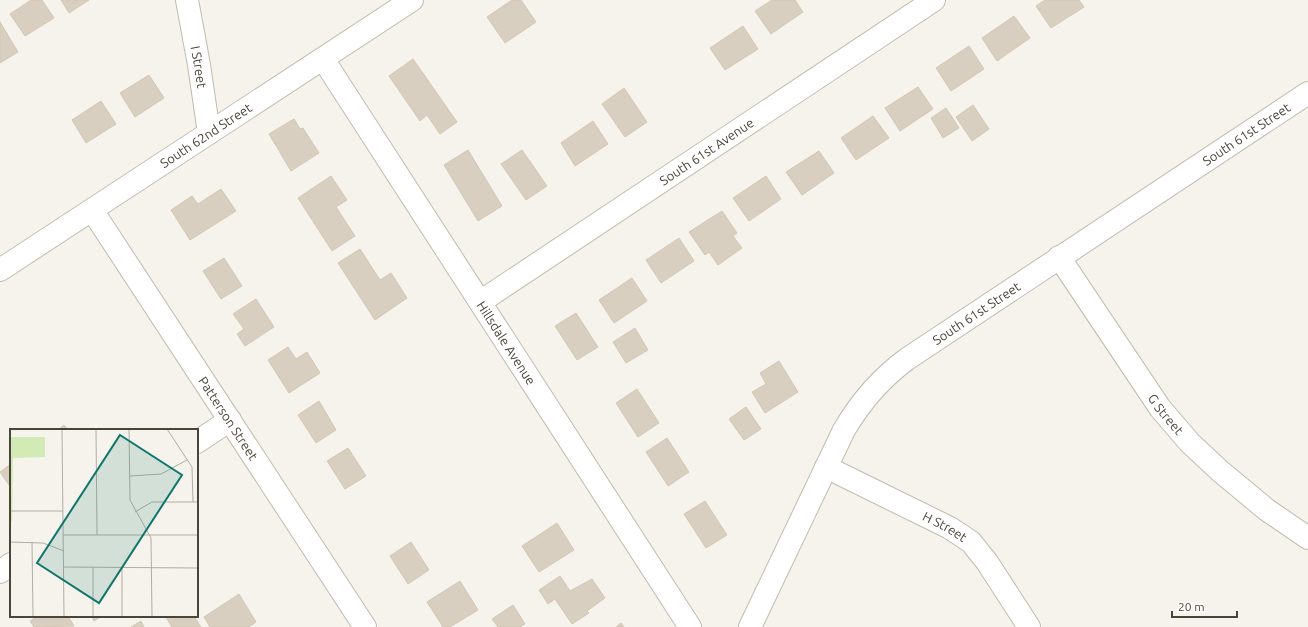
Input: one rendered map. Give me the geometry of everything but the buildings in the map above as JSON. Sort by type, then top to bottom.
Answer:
[{"type":"street","name":"I Street","points":[[187,0],[199,65],[209,134]]},
{"type":"street","name":"South 62nd Street","points":[[0,270],[412,0]]},
{"type":"street","name":"South 61st Avenue","points":[[480,302],[934,0]]},
{"type":"street","name":"Hillsdale Avenue","points":[[323,59],[690,627]]},
{"type":"street","name":"South 61st Street","points":[[750,627],[826,467],[856,410],[871,390],[887,374],[907,359],[1308,93]]},
{"type":"street","name":"Patterson Street","points":[[92,210],[365,627]]},
{"type":"street","name":"G Street","points":[[1059,258],[1160,408],[1190,443],[1220,471],[1267,510],[1308,538]]},
{"type":"street","points":[[198,441],[230,420]]},
{"type":"street","name":"H Street","points":[[826,467],[950,528],[971,542],[987,562],[1029,627]]},
{"type":"street","points":[[0,572],[10,565]]}]
